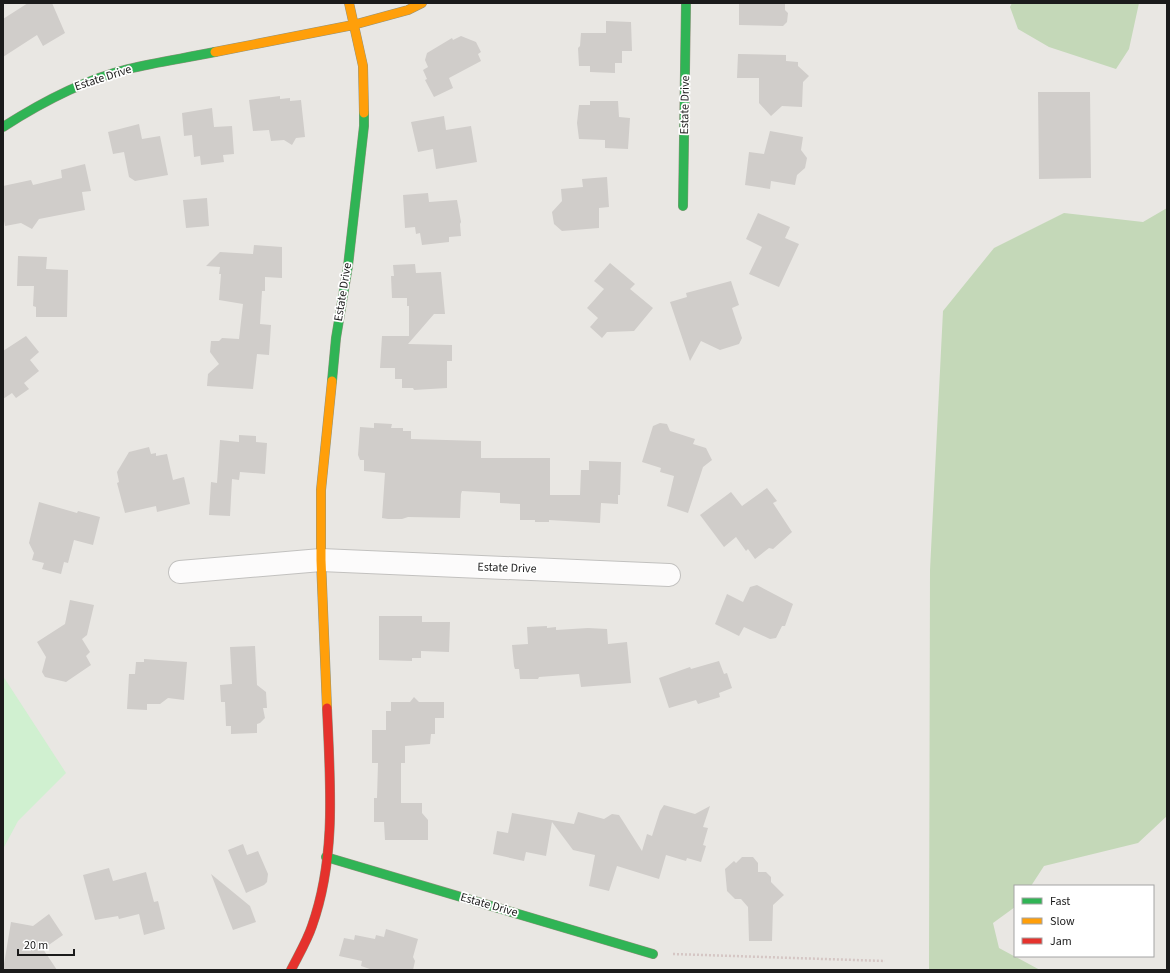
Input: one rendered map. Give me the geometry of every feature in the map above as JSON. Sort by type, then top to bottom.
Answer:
[{"type":"street","name":"Estate Drive","points":[[291,970],[312,927],[322,892],[331,814],[321,560],[320,490],[336,338],[348,266],[364,126],[363,66],[349,3]]},
{"type":"street","name":"Estate Drive","points":[[3,127],[35,105],[70,88],[128,68],[353,25],[408,10],[422,3]]},
{"type":"street","name":"Estate Drive","points":[[683,206],[686,3]]},
{"type":"street","name":"Estate Drive","points":[[180,572],[321,560],[669,575]]},
{"type":"street","name":"Estate Drive","points":[[326,857],[653,954]]},
{"type":"path","points":[[653,954],[885,961]]},
{"type":"green space","points":[[1012,3],[1139,3],[1129,49],[1116,69],[1049,47],[1018,29],[1010,7]]},
{"type":"green space","points":[[1167,208],[1167,816],[1138,843],[1044,866],[1032,885],[1014,885],[1014,908],[993,923],[999,948],[1040,970],[929,970],[930,570],[943,311],[994,248],[1064,213],[1143,222]]},
{"type":"green space","points":[[3,676],[66,773],[18,821],[3,849]]},
{"type":"building","points":[[28,3],[52,3],[65,33],[43,46],[37,35],[3,57],[3,19]]},
{"type":"building","points":[[785,3],[785,10],[788,13],[787,22],[783,26],[739,25],[739,4]]},
{"type":"building","points":[[606,21],[631,22],[632,51],[622,51],[622,63],[615,63],[615,73],[590,72],[590,66],[579,66],[578,48],[580,46],[581,33],[606,33]]},
{"type":"building","points":[[461,36],[476,42],[481,52],[478,54],[481,61],[449,78],[453,88],[434,97],[425,80],[427,79],[423,70],[428,67],[425,60],[427,53],[452,38],[453,40]]},
{"type":"building","points":[[738,54],[786,55],[786,61],[798,62],[798,66],[809,76],[803,82],[802,107],[782,106],[771,116],[759,103],[759,78],[737,78]]},
{"type":"building","points":[[1038,92],[1090,92],[1091,178],[1039,179]]},
{"type":"building","points":[[280,96],[280,99],[290,98],[290,101],[301,100],[305,137],[296,138],[292,145],[284,140],[271,141],[269,130],[253,131],[249,100]]},
{"type":"building","points":[[590,101],[618,101],[619,117],[630,118],[628,149],[605,148],[605,140],[579,139],[577,123],[579,105],[590,105]]},
{"type":"building","points":[[212,108],[214,127],[232,126],[234,154],[223,155],[224,162],[201,165],[200,156],[194,157],[192,135],[184,136],[182,113]]},
{"type":"building","points":[[444,116],[446,130],[471,126],[477,162],[436,169],[433,149],[418,152],[411,122]]},
{"type":"building","points":[[139,124],[142,139],[160,136],[168,175],[135,181],[129,177],[124,152],[113,154],[108,132]]},
{"type":"building","points":[[770,131],[803,137],[801,150],[807,158],[805,168],[797,175],[795,185],[771,181],[770,189],[745,185],[749,152],[764,154]]},
{"type":"building","points":[[85,164],[91,191],[82,192],[85,210],[39,219],[32,229],[21,223],[5,226],[3,216],[3,186],[31,180],[33,185],[62,178],[61,170]]},
{"type":"building","points":[[607,177],[609,207],[599,208],[599,228],[562,231],[554,224],[552,212],[562,201],[561,189],[583,187],[582,179]]},
{"type":"building","points":[[428,193],[429,202],[457,200],[461,222],[461,236],[449,237],[449,242],[422,245],[420,233],[416,234],[415,227],[405,228],[403,195]]},
{"type":"building","points":[[207,198],[209,226],[186,228],[183,200]]},
{"type":"building","points":[[758,213],[790,227],[785,238],[799,244],[779,287],[749,274],[762,247],[746,239]]},
{"type":"building","points":[[254,245],[282,247],[282,278],[265,277],[265,291],[262,291],[260,324],[271,325],[269,355],[257,354],[253,389],[207,386],[208,374],[219,364],[210,352],[211,341],[219,341],[222,338],[239,339],[243,304],[219,300],[221,274],[219,274],[220,267],[206,266],[220,252],[253,254]]},
{"type":"building","points":[[18,256],[47,257],[46,269],[68,270],[67,317],[36,317],[36,307],[33,306],[34,286],[17,286]]},
{"type":"building","points":[[610,263],[635,284],[630,289],[653,308],[634,331],[607,332],[602,338],[590,327],[598,318],[587,308],[604,289],[594,281]]},
{"type":"building","points":[[415,264],[416,273],[441,272],[445,314],[434,314],[408,344],[452,345],[452,361],[447,361],[447,388],[414,390],[413,388],[402,388],[402,379],[395,379],[395,368],[380,368],[382,336],[409,336],[409,306],[407,306],[407,298],[392,298],[391,276],[394,276],[393,265]]},
{"type":"building","points":[[731,281],[739,305],[732,308],[742,338],[739,344],[720,350],[701,341],[690,361],[670,302],[687,297],[686,293]]},
{"type":"building","points":[[26,336],[39,352],[30,360],[39,371],[24,383],[29,389],[16,398],[12,393],[3,399],[3,351]]},
{"type":"building","points":[[374,423],[392,424],[391,428],[403,428],[403,431],[411,431],[411,439],[481,441],[481,458],[550,458],[550,495],[580,495],[581,470],[589,470],[589,461],[621,462],[620,495],[618,495],[618,504],[601,503],[600,523],[549,520],[549,522],[535,522],[535,520],[520,520],[520,504],[500,503],[500,493],[462,491],[460,518],[382,518],[385,473],[364,471],[364,460],[360,460],[358,455],[360,427],[374,428]]},
{"type":"building","points":[[660,423],[667,424],[670,431],[695,439],[693,444],[706,448],[712,460],[703,467],[688,513],[667,506],[674,476],[660,472],[661,468],[642,462],[653,426]]},
{"type":"building","points":[[239,435],[256,436],[256,442],[267,443],[265,474],[240,472],[239,480],[232,479],[230,516],[209,515],[211,482],[217,483],[220,440],[239,442]]},
{"type":"building","points":[[149,447],[151,454],[156,453],[156,456],[167,454],[173,480],[184,477],[190,504],[157,512],[156,506],[125,513],[117,483],[119,482],[117,472],[129,452]]},
{"type":"building","points":[[767,488],[777,501],[773,503],[792,532],[773,549],[769,548],[755,559],[748,549],[746,551],[736,537],[724,547],[700,515],[731,492],[742,506]]},
{"type":"building","points":[[39,502],[77,513],[78,511],[100,517],[93,545],[74,540],[68,563],[64,562],[61,574],[42,569],[44,563],[32,560],[34,553],[29,543]]},
{"type":"building","points":[[757,585],[793,604],[785,626],[782,626],[776,638],[770,639],[744,627],[739,636],[715,624],[727,594],[743,602],[750,587]]},
{"type":"building","points":[[70,600],[94,605],[87,635],[82,639],[90,652],[86,656],[91,665],[66,682],[45,677],[42,672],[46,657],[37,642],[65,624]]},
{"type":"building","points":[[379,616],[422,616],[422,622],[450,622],[449,652],[421,651],[421,658],[412,658],[412,661],[379,660]]},
{"type":"building","points":[[547,626],[547,628],[556,627],[556,630],[588,628],[607,629],[608,644],[627,642],[631,683],[581,687],[579,674],[539,677],[538,679],[520,679],[519,669],[515,669],[514,666],[512,645],[528,644],[527,627]]},
{"type":"building","points":[[255,646],[257,685],[266,692],[267,708],[263,708],[265,718],[257,724],[257,733],[231,734],[231,726],[226,726],[225,702],[221,702],[220,685],[232,684],[230,647]]},
{"type":"building","points":[[144,659],[187,662],[184,700],[168,698],[160,704],[147,704],[147,710],[127,709],[129,674],[135,674],[136,662],[144,662]]},
{"type":"building","points":[[719,661],[724,674],[727,673],[732,688],[719,693],[720,697],[698,704],[696,700],[669,708],[659,678],[690,667],[691,669]]},
{"type":"building","points":[[414,697],[419,702],[444,702],[444,718],[435,718],[435,734],[431,734],[430,744],[405,746],[405,763],[401,763],[401,803],[422,803],[422,813],[428,820],[428,840],[385,840],[384,822],[374,822],[374,798],[377,798],[378,763],[372,763],[372,730],[386,730],[386,711],[391,711],[391,702],[410,702]]},
{"type":"building","points":[[664,805],[695,814],[710,806],[703,827],[708,828],[703,845],[706,846],[701,862],[687,858],[686,861],[666,855],[659,879],[617,866],[609,891],[589,886],[595,855],[573,850],[552,822],[546,856],[526,852],[524,861],[493,854],[497,831],[508,833],[512,813],[574,824],[578,812],[604,819],[612,814],[619,815],[642,851],[647,834],[652,836],[660,811]]},
{"type":"building","points":[[243,844],[247,855],[258,851],[268,874],[267,882],[264,885],[246,893],[228,850]]},
{"type":"building","points":[[742,857],[753,857],[758,863],[758,872],[766,872],[771,877],[771,882],[784,895],[773,905],[772,941],[749,941],[748,907],[741,899],[735,899],[727,891],[725,869],[734,861],[736,863]]},
{"type":"building","points":[[109,868],[113,881],[146,872],[154,902],[158,901],[165,929],[144,935],[139,914],[119,919],[118,916],[95,920],[83,875]]},
{"type":"building","points":[[211,874],[250,906],[256,922],[233,930]]},
{"type":"building","points":[[49,914],[63,935],[43,949],[57,970],[3,970],[11,922],[33,926]]},
{"type":"building","points":[[386,929],[418,939],[413,957],[415,961],[413,970],[373,970],[361,966],[362,961],[339,956],[344,938],[354,940],[355,935],[375,939],[376,935],[384,937]]},
{"type":"traffic: fast","points":[[683,206],[686,3]]},
{"type":"traffic: fast","points":[[3,127],[63,93],[95,79],[128,69],[215,52]]},
{"type":"traffic: fast","points":[[332,381],[336,338],[348,266],[364,126],[364,113]]},
{"type":"traffic: fast","points":[[326,857],[653,954]]},
{"type":"traffic: slow","points":[[349,3],[363,66],[364,113]]},
{"type":"traffic: slow","points":[[215,52],[353,25],[408,10],[422,3]]},
{"type":"traffic: slow","points":[[327,708],[321,560],[321,490],[332,381]]},
{"type":"traffic: jam","points":[[291,970],[312,926],[320,899],[329,845],[330,790],[327,708]]}]
